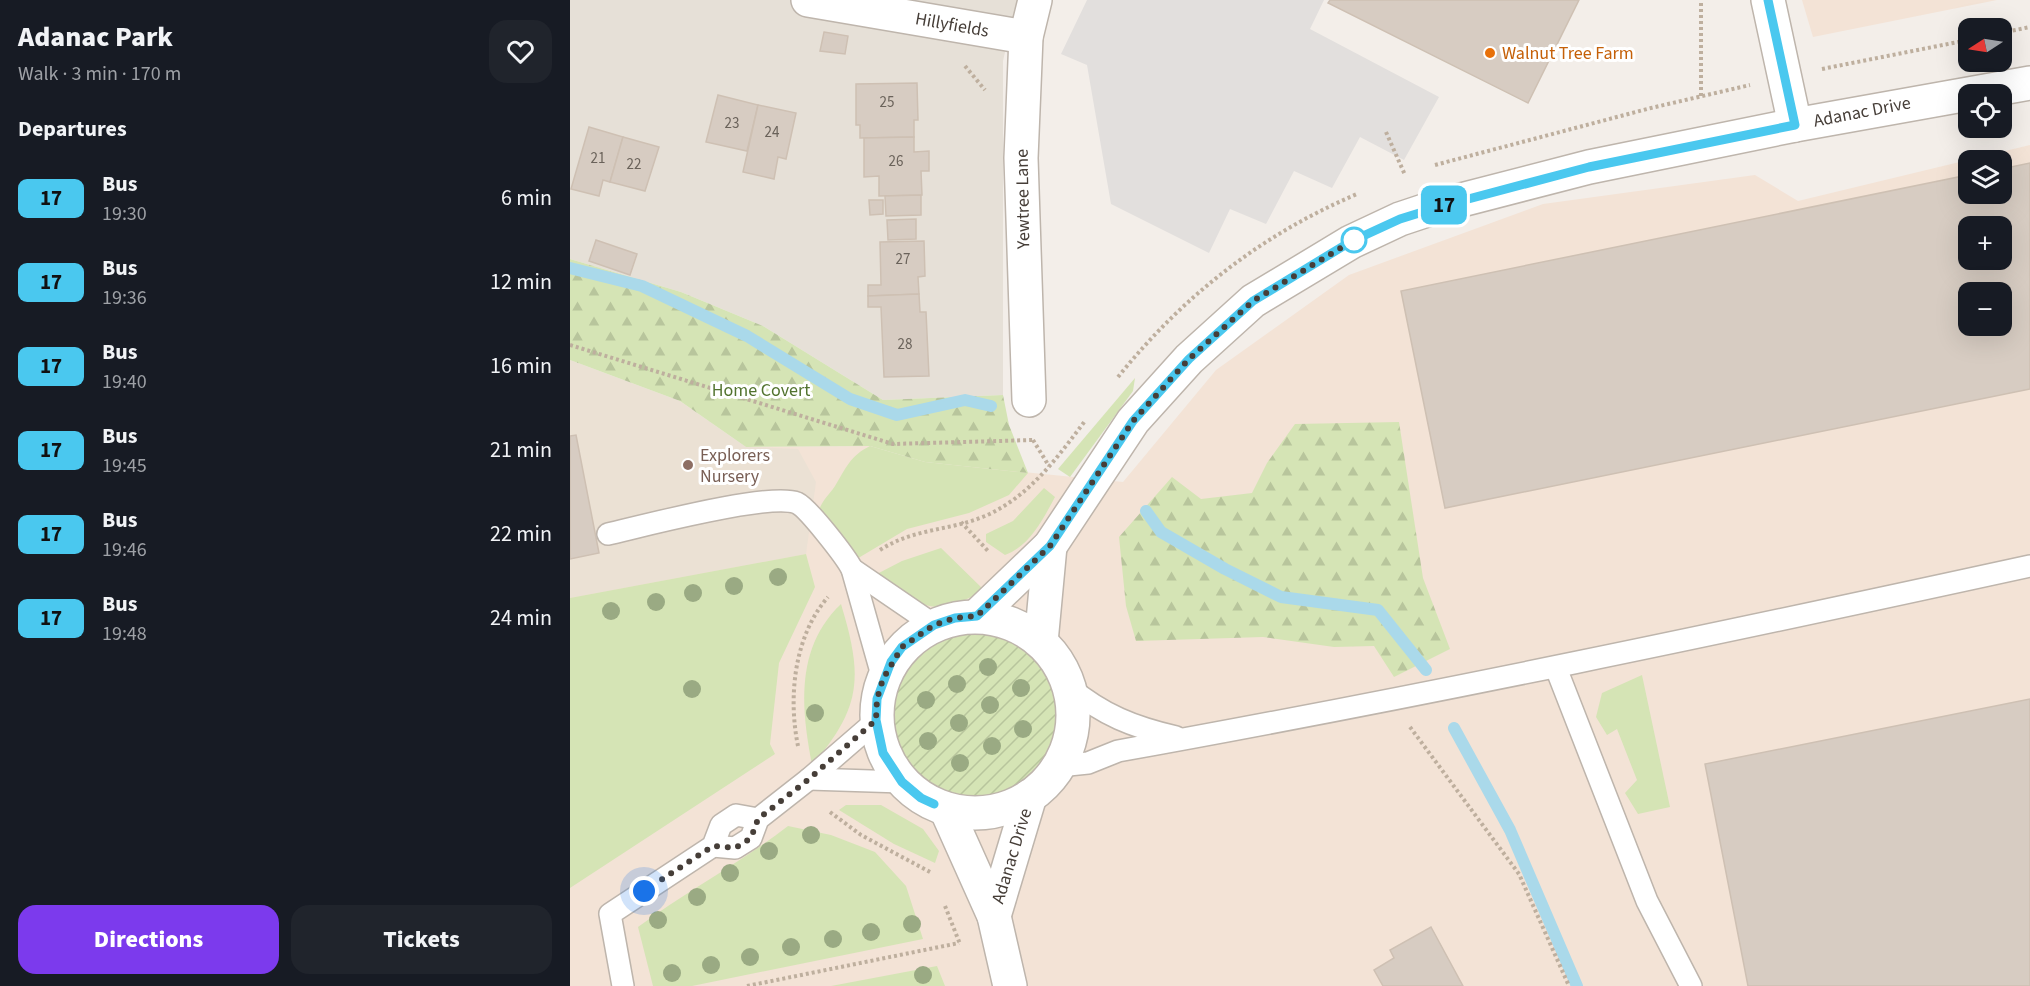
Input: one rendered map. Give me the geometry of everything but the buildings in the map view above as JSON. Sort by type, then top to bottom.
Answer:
[{"type":"street","name":"Hillyfields","points":[[808,0],[1026,37]]},
{"type":"street","name":"Yewtree Lane","points":[[1029,400],[1021,158],[1026,37],[1035,0]]},
{"type":"street","points":[[1768,0],[1795,125]]},
{"type":"street","name":"Adanac Drive","points":[[977,616],[1050,546],[1133,421],[1189,359],[1253,301],[1350,242],[1400,219],[1529,182],[1795,125],[2030,83]]},
{"type":"street","name":"Adanac Drive","points":[[1041,642],[1050,546]]},
{"type":"street","points":[[977,616],[1008,622],[1041,642],[1059,665],[1069,687],[1073,709],[1072,731],[1059,766],[1045,784],[1013,806],[994,812],[970,813],[946,809],[921,798],[902,782],[883,753],[876,720],[877,699],[883,679],[902,647],[934,625],[955,618],[977,616]]},
{"type":"street","name":"Adanac Drive","points":[[994,916],[1030,796]]},
{"type":"street","name":"Adanac Drive","points":[[946,809],[994,916],[1010,986]]},
{"type":"lane","points":[[608,534],[777,500],[798,504],[845,555],[852,569],[883,679]]},
{"type":"lane","points":[[1059,766],[1088,763],[1118,751],[1392,702],[2030,566]]},
{"type":"lane","points":[[852,569],[934,625]]},
{"type":"lane","points":[[1556,668],[1647,901],[1691,986]]},
{"type":"lane","points":[[1069,687],[1094,707],[1138,728],[1186,739]]},
{"type":"lane","points":[[624,986],[610,914],[713,846],[735,848],[751,838],[758,819],[809,779],[876,720]]},
{"type":"lane","points":[[809,779],[902,782]]},
{"type":"path","points":[[1701,0],[1701,96]]},
{"type":"path","points":[[2012,31],[2030,27]]},
{"type":"path","points":[[1431,166],[1701,96],[1958,42]]},
{"type":"path","points":[[1386,132],[1405,175]]},
{"type":"path","points":[[1399,178],[1414,172]]},
{"type":"path","points":[[1113,384],[1160,328],[1228,267],[1278,232],[1360,193]]},
{"type":"path","points":[[570,345],[892,444],[1033,441]]},
{"type":"path","points":[[933,878],[929,869],[861,835],[830,812],[809,779],[796,734],[792,703],[796,666],[807,632],[825,600],[852,569],[882,548],[912,533],[984,516],[1009,502],[1029,488],[1049,467],[1087,417]]},
{"type":"path","points":[[1392,702],[1519,874],[1569,986]]},
{"type":"path","points":[[942,896],[963,954]]},
{"type":"path","points":[[747,986],[959,943]]},
{"type":"shaded area","points":[[570,0],[1017,0],[1003,61],[1003,395],[883,400],[763,326],[681,292],[570,259]]},
{"type":"shaded area","points":[[1087,0],[1324,0],[1310,29],[1439,97],[1404,160],[1360,137],[1332,188],[1294,171],[1266,224],[1230,209],[1209,253],[1111,204],[1087,65],[1061,54]]},
{"type":"shaded area","points":[[1802,0],[1997,0],[1813,37]]},
{"type":"shaded area","points":[[2030,145],[2030,986],[570,986],[570,360],[746,447],[870,446],[925,462],[1123,482],[1216,370],[1349,275],[1543,204],[1755,175],[1798,201],[1958,162],[1958,204],[2012,204],[2012,150],[2009,150]]},
{"type":"shaded area","name":"Explorers Nursery","points":[[570,360],[680,401],[746,447],[798,449],[816,482],[806,554],[570,598]]},
{"type":"green space","name":"Home Covert","points":[[570,259],[681,292],[763,326],[883,400],[1003,395],[1009,425],[1028,473],[925,462],[870,446],[746,447],[680,401],[570,360]]},
{"type":"green space","points":[[1135,378],[1133,391],[1070,477],[1058,469]]},
{"type":"green space","points":[[1399,422],[1423,578],[1450,649],[1394,677],[1374,646],[1334,647],[1263,637],[1136,641],[1126,606],[1119,537],[1172,477],[1201,499],[1252,493],[1267,463],[1295,424]]},
{"type":"green space","points":[[870,446],[925,462],[1028,473],[1009,495],[969,513],[907,529],[855,560],[819,510],[849,463]]},
{"type":"green space","points":[[1044,488],[1055,497],[1035,531],[1022,545],[1005,555],[986,542],[986,534],[1013,521]]},
{"type":"green space","points":[[941,548],[984,590],[951,605],[939,607],[916,601],[875,575],[902,561]]},
{"type":"green space","points":[[806,554],[815,587],[779,663],[770,744],[775,754],[570,888],[570,598]]},
{"type":"green space","points":[[841,604],[853,652],[855,672],[853,690],[849,708],[841,726],[812,765],[805,722],[805,680],[816,640],[826,621]]},
{"type":"green space","points":[[975,634],[991,635],[1007,640],[1033,658],[1051,684],[1056,700],[1056,732],[1051,748],[1033,774],[1007,792],[991,797],[975,798],[959,797],[943,792],[917,774],[899,748],[894,732],[893,716],[894,700],[899,684],[917,658],[943,640],[959,635]]},
{"type":"green space","points":[[1642,675],[1670,807],[1638,814],[1625,793],[1637,780],[1617,729],[1607,735],[1596,717],[1602,693]]},
{"type":"green space","points":[[846,805],[881,805],[923,829],[939,851],[935,863],[894,844],[839,810]]},
{"type":"green space","points":[[788,826],[831,835],[875,852],[906,886],[923,939],[692,986],[653,986],[638,927]]},
{"type":"green space","points":[[937,966],[945,986],[831,986]]},
{"type":"waterway","points":[[570,268],[642,286],[747,336],[850,399],[897,415],[965,400],[991,406]]},
{"type":"waterway","points":[[1146,511],[1161,532],[1225,569],[1281,597],[1378,610],[1426,670]]},
{"type":"waterway","points":[[1454,728],[1510,830],[1577,986]]},
{"type":"bus line","name":"17","points":[[934,804],[921,798],[902,782],[883,753],[876,720],[877,699],[891,662],[902,647],[934,625],[955,618],[977,616],[1050,546],[1133,421],[1189,359],[1253,301],[1300,270],[1350,242],[1400,219],[1589,167],[1795,125],[1768,0]]},
{"type":"place","name":"Walnut Tree Farm","points":[[1490,53]]},
{"type":"place","name":"Explorers Nursery","points":[[688,465]]},
{"type":"route","points":[[644,891],[713,846],[735,848],[751,838],[758,819],[809,779],[876,720],[877,699],[883,679],[891,662],[902,647],[934,625],[955,618],[977,616],[1050,546],[1133,421],[1189,359],[1253,301],[1300,270],[1354,240]]}]
